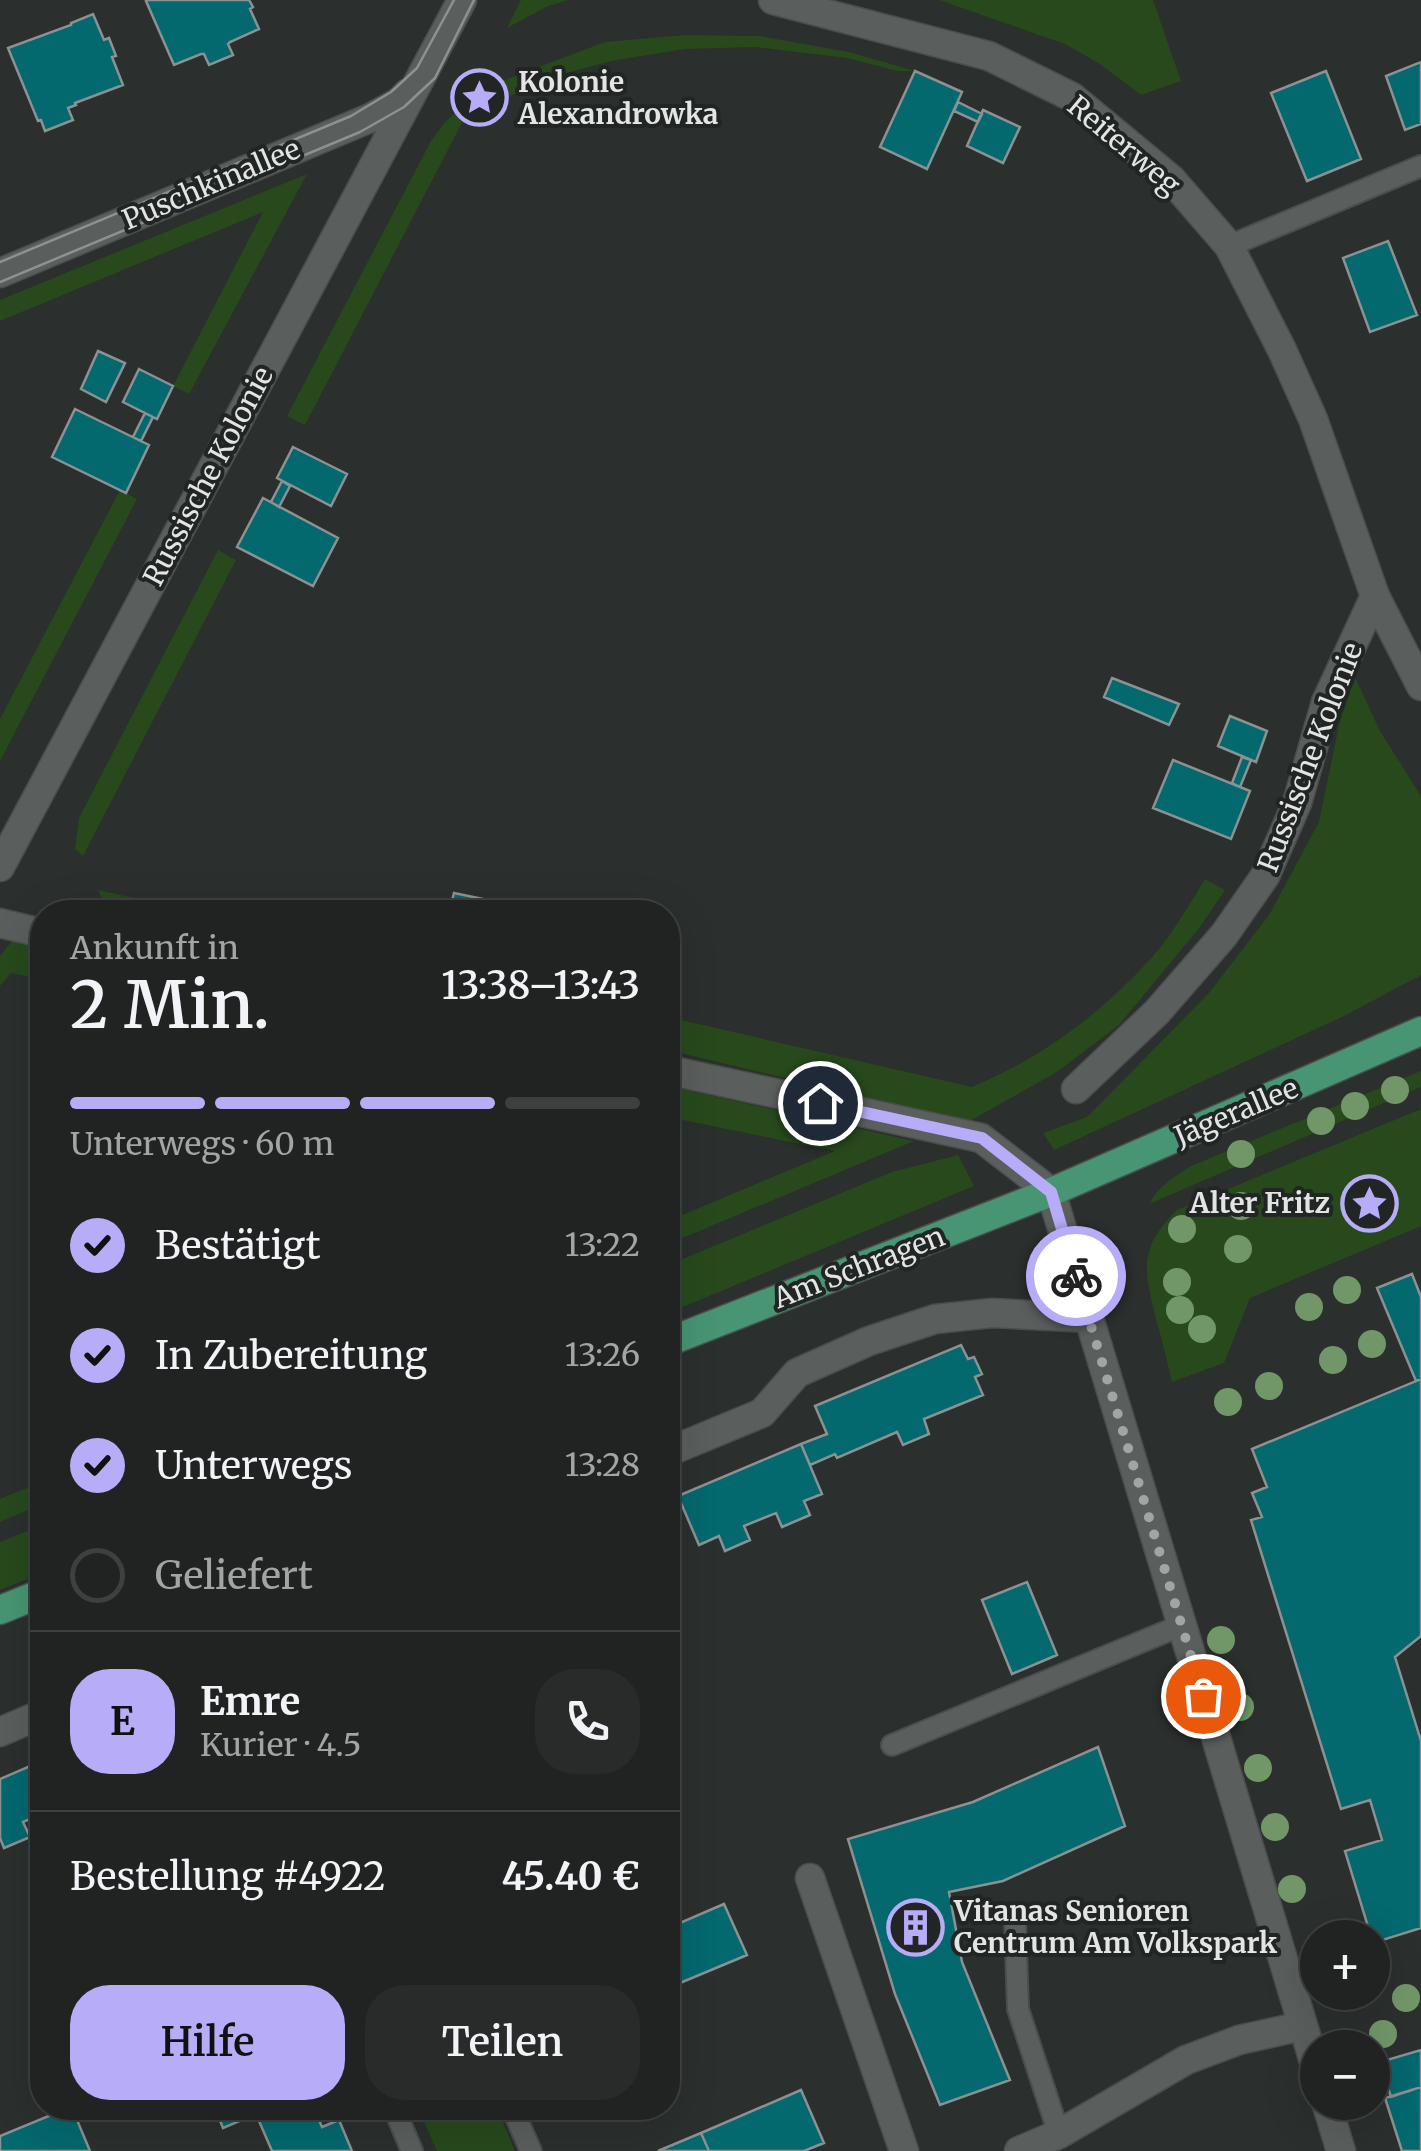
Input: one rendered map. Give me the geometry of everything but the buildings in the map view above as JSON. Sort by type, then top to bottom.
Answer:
[{"type":"main road","name":"Jägerallee","points":[[1051,1192],[1421,1031]]},
{"type":"main road","name":"Am Schragen","points":[[680,1337],[1051,1192]]},
{"type":"main road","points":[[0,1610],[30,1598]]},
{"type":"street","name":"Russische Kolonie","points":[[0,867],[462,0]]},
{"type":"street","name":"Reiterweg","points":[[774,0],[989,56],[1072,97],[1170,179],[1229,246],[1282,350],[1313,419],[1374,596],[1421,686]]},
{"type":"street","name":"Puschkinallee","points":[[0,272],[370,118],[400,102],[416,84]]},
{"type":"street","name":"Russische Kolonie","points":[[1076,1089],[1157,1012],[1224,935],[1265,876],[1297,803],[1326,702],[1374,596]]},
{"type":"street","points":[[0,924],[30,930]]},
{"type":"street","points":[[680,1073],[982,1138],[1051,1192],[1303,2030]]},
{"type":"street","points":[[680,1447],[762,1413],[797,1374],[869,1341],[935,1318],[992,1314],[1089,1318]]},
{"type":"street","points":[[0,1732],[30,1719]]},
{"type":"street","points":[[810,1878],[904,2151]]},
{"type":"street","points":[[1019,2151],[1059,2134],[1186,2060],[1239,2040],[1302,2026]]},
{"type":"street","points":[[1332,2120],[1341,2151]]},
{"type":"lane","points":[[1229,246],[1421,166]]},
{"type":"lane","points":[[892,1745],[1182,1625]]},
{"type":"lane","points":[[1015,1920],[1018,2009],[1059,2134]]},
{"type":"lane","points":[[399,2120],[412,2151]]},
{"type":"lane","points":[[517,2120],[531,2151]]},
{"type":"green space","points":[[521,0],[569,0],[548,6],[507,28]]},
{"type":"green space","points":[[939,0],[1153,0],[1181,81],[1141,95],[1065,44]]},
{"type":"green space","points":[[684,35],[759,36],[849,52],[915,71],[755,47],[685,49],[611,61],[551,77],[465,117],[305,425],[287,416],[431,141],[445,122],[499,82],[605,42]]},
{"type":"green space","points":[[307,174],[189,394],[173,386],[263,212],[0,321],[0,300]]},
{"type":"green space","points":[[120,490],[137,499],[0,761],[0,719]]},
{"type":"green space","points":[[218,550],[236,560],[83,856],[75,849],[79,818]]},
{"type":"green space","points":[[1355,677],[1380,731],[1421,796],[1421,975],[1344,1016],[1054,1150],[1043,1133],[1087,1117],[1209,993],[1269,915],[1319,822],[1339,725]]},
{"type":"green space","points":[[1205,879],[1225,890],[1200,927],[1119,1025],[1057,1072],[968,1122],[680,1053],[680,1020],[972,1087],[1023,1062],[1070,1032],[1134,977],[1180,919]]},
{"type":"green space","points":[[98,890],[143,900],[103,900]]},
{"type":"green space","points":[[12,941],[30,945],[30,977],[11,973],[0,986],[0,956]]},
{"type":"green space","points":[[1421,1071],[1421,1087],[1149,1204],[1162,1187],[1191,1166]]},
{"type":"green space","points":[[680,1089],[914,1141],[680,1239],[680,1216],[835,1151],[680,1119]]},
{"type":"green space","points":[[1421,1109],[1421,1226],[1250,1298],[1224,1363],[1172,1382],[1147,1273],[1150,1248],[1164,1224],[1177,1210]]},
{"type":"green space","points":[[958,1155],[974,1186],[680,1308],[680,1260],[892,1172]]},
{"type":"green space","points":[[30,1487],[30,1509],[0,1522],[0,1499]]},
{"type":"green space","points":[[30,1530],[30,1578],[0,1590],[0,1542]]},
{"type":"green space","points":[[423,2120],[502,2120],[515,2151],[437,2151]]},
{"type":"tram line","points":[[0,262],[351,116],[391,92],[417,68],[454,0]]},
{"type":"tram line","points":[[0,282],[360,132],[404,107],[435,78],[474,0]]},
{"type":"way so far","points":[[1076,1276],[1203,1696]]},
{"type":"place","name":"Kolonie Alexandrowka","points":[[479,98]]},
{"type":"place","name":"Alter Fritz","points":[[1369,1203]]},
{"type":"place","name":"Vitanas Senioren Centrum Am Volkspark","points":[[915,1927]]},
{"type":"route","points":[[820,1103],[982,1138],[1051,1192],[1076,1276]]}]
